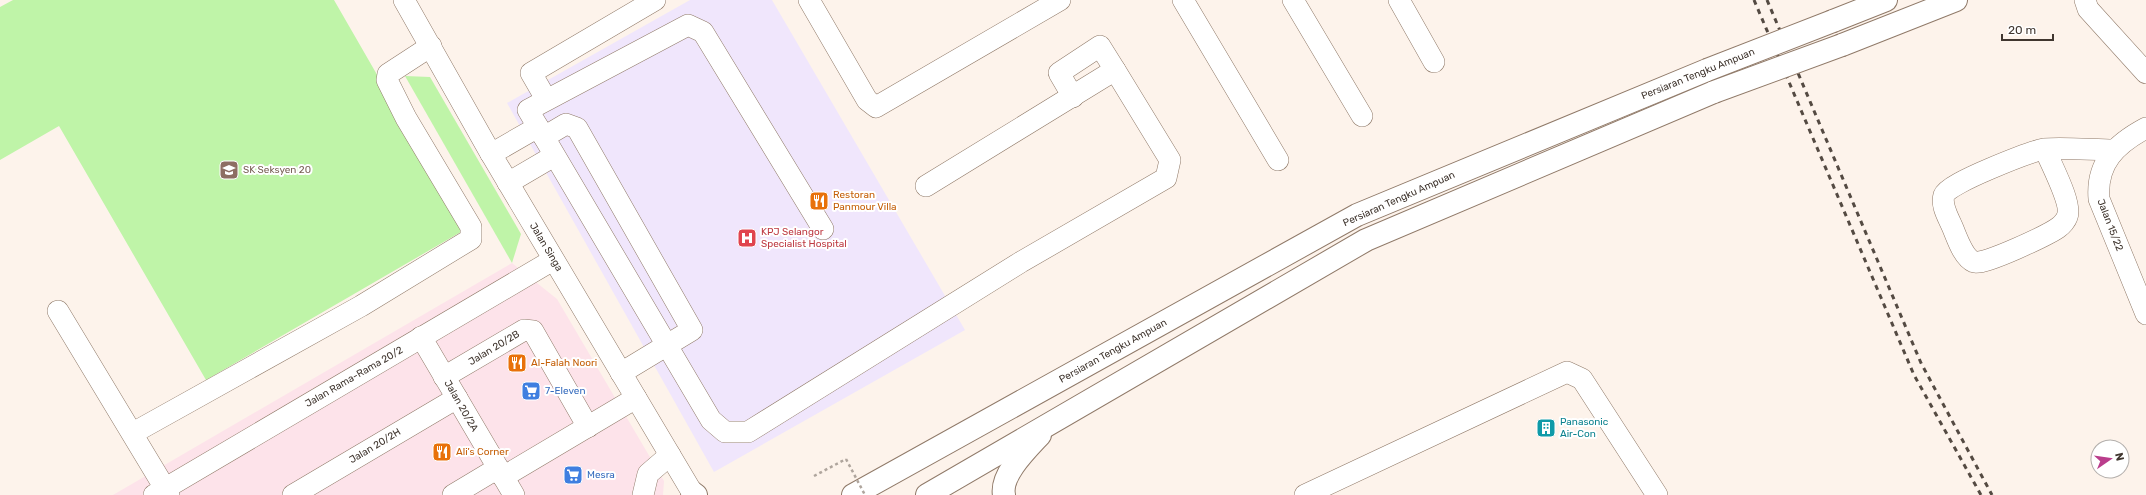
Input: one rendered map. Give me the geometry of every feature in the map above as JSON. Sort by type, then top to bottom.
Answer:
[{"type":"main road","name":"Persiaran Tengku Ampuan","points":[[853,495],[1357,215],[1707,70],[1886,0]]},
{"type":"main road","points":[[926,495],[1366,240],[1714,92],[1842,45],[1956,0]]},
{"type":"main road","points":[[1004,495],[1003,490],[1011,470],[1051,422]]},
{"type":"street","name":"Jalan Singa","points":[[404,0],[490,154],[693,494]]},
{"type":"street","points":[[546,99],[531,73],[655,0]]},
{"type":"street","points":[[809,0],[867,100],[876,107],[1060,0]]},
{"type":"street","points":[[1183,0],[1278,160]]},
{"type":"street","points":[[1293,0],[1362,116]]},
{"type":"street","points":[[1399,0],[1434,62]]},
{"type":"street","points":[[2085,0],[2088,9],[2146,74]]},
{"type":"street","points":[[823,229],[703,32],[688,25],[546,99],[528,110],[711,420],[724,432],[748,432],[1021,262],[1166,178],[1170,160],[1100,46],[1059,73],[1073,97]]},
{"type":"street","points":[[133,433],[361,306],[471,239],[471,227],[406,118],[387,80],[388,74],[431,46]]},
{"type":"street","points":[[926,186],[1115,70]]},
{"type":"street","points":[[490,154],[541,132],[566,124],[577,128],[692,330],[621,373]]},
{"type":"street","name":"Jalan 15/22","points":[[2146,128],[2134,134],[2114,150],[2102,167],[2098,183],[2099,199],[2146,314]]},
{"type":"street","points":[[2044,149],[2067,203],[2067,217],[2060,226],[2003,254],[1982,262],[1974,262],[1967,257],[1945,212],[1943,203],[1944,194],[1950,187],[1971,177],[2044,149],[2114,150]]},
{"type":"street","points":[[508,183],[554,156]]},
{"type":"street","name":"Jalan Rama-Rama 20/2","points":[[163,493],[421,337],[554,260]]},
{"type":"street","points":[[58,311],[133,433],[163,493]]},
{"type":"street","name":"Jalan 20/2B","points":[[444,377],[524,330],[533,331],[588,427]]},
{"type":"street","name":"Jalan 20/2A","points":[[421,337],[514,495]]},
{"type":"street","points":[[1304,495],[1567,372],[1582,379],[1657,495]]},
{"type":"street","name":"Jalan 20/2H","points":[[292,495],[457,398]]},
{"type":"street","points":[[453,495],[500,473],[588,427],[636,398]]},
{"type":"street","points":[[643,495],[648,474],[670,455]]},
{"type":"path","points":[[814,476],[846,459],[865,495]]},
{"type":"shaded area","name":"KPJ Selangor Specialist Hospital","points":[[690,0],[772,0],[965,330],[714,472],[507,103]]},
{"type":"shaded area","points":[[512,263],[557,299],[664,481],[663,495],[113,495]]},
{"type":"green space","points":[[13,0],[334,0],[466,229],[206,380],[59,126],[0,160],[0,7]]},
{"type":"green space","points":[[405,76],[430,77],[521,234],[512,263]]},
{"type":"railway","points":[[1754,0],[1914,375],[1981,495]]},
{"type":"railway","points":[[1767,0],[1921,363],[1992,495]]},
{"type":"place","name":"SK Seksyen 20","points":[[229,170]]},
{"type":"place","name":"Restoran Panmour Villa","points":[[819,201]]},
{"type":"place","name":"KPJ Selangor Specialist Hospital","points":[[747,238]]},
{"type":"place","name":"Al-Falah Noori","points":[[517,363]]},
{"type":"place","name":"7-Eleven","points":[[531,391]]},
{"type":"place","name":"Panasonic Air-Con","points":[[1546,428]]},
{"type":"place","name":"Ali's Corner","points":[[442,452]]},
{"type":"place","name":"Mesra","points":[[573,475]]}]
